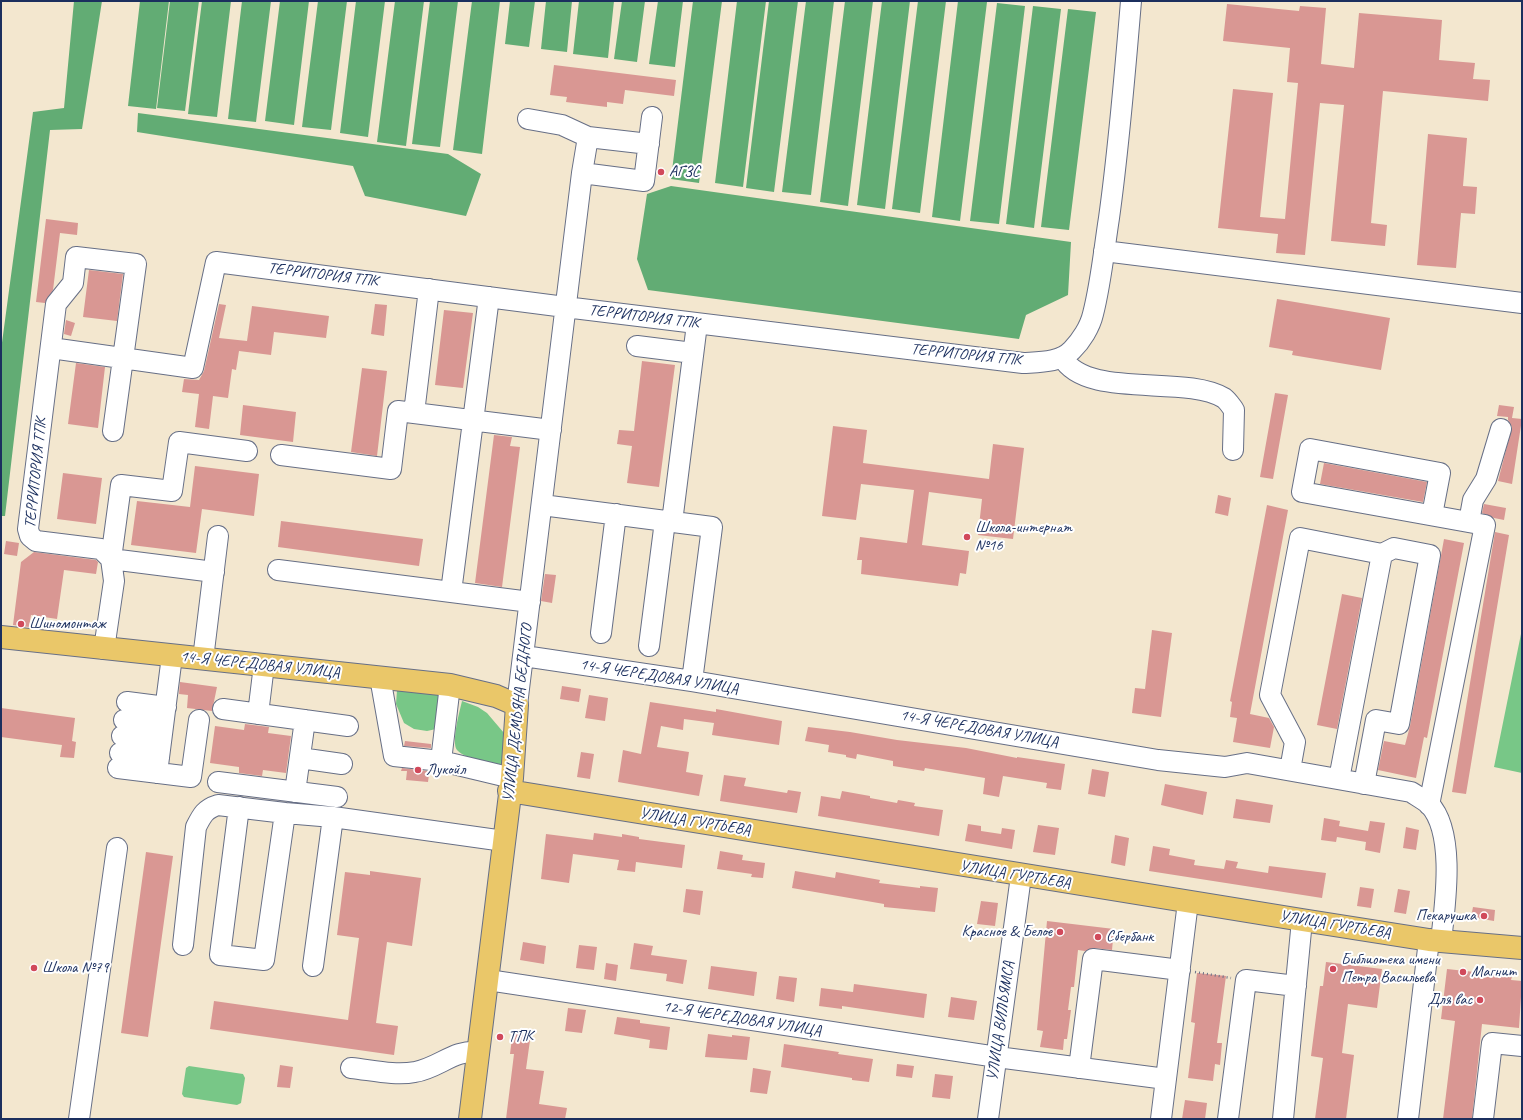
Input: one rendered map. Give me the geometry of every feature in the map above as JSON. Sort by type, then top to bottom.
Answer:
[{"type":"main road","name":"14-Я ЧЕРЕДОВАЯ УЛИЦА","points":[[1,637],[450,685],[496,696],[517,705]]},
{"type":"main road","name":"УЛИЦА ДЕМЬЯНА БЕДНОГО","points":[[470,1119],[504,841],[517,705]]},
{"type":"main road","name":"УЛИЦА ГУРТЬЕВА","points":[[510,785],[1021,876],[1435,940],[1522,948]]},
{"type":"street","points":[[1131,1],[1120,136],[1104,251],[1093,315],[1083,336],[1066,354],[1065,363],[1077,373],[1096,380],[1206,391],[1225,399],[1234,410],[1233,450]]},
{"type":"street","points":[[582,173],[644,181],[652,117]]},
{"type":"street","points":[[528,119],[562,125],[588,137],[649,144]]},
{"type":"street","name":"УЛИЦА ДЕМЬЯНА БЕДНОГО","points":[[517,705],[565,307],[588,137]]},
{"type":"street","points":[[1104,251],[1522,303]]},
{"type":"street","name":"ТЕРРИТОРИЯ ТПК","points":[[111,559],[101,549],[36,540],[30,536],[28,529],[56,304],[73,283],[76,257],[136,264],[123,358],[193,368],[216,262],[697,324],[1023,363],[1046,362],[1066,354]]},
{"type":"street","points":[[414,413],[429,289]]},
{"type":"street","points":[[451,592],[489,297]]},
{"type":"street","points":[[649,646],[669,521],[697,324]]},
{"type":"street","points":[[637,346],[693,353]]},
{"type":"street","points":[[51,348],[123,358],[113,431]]},
{"type":"street","points":[[281,455],[391,469],[398,411],[551,430]]},
{"type":"street","points":[[1469,522],[1474,500],[1486,479],[1502,429]]},
{"type":"street","points":[[104,649],[114,581],[111,559],[121,485],[172,491],[178,442],[247,451]]},
{"type":"street","points":[[1408,1119],[1435,940],[1447,876],[1443,829],[1429,805],[1485,525],[1302,492],[1310,449],[1440,473],[1432,515]]},
{"type":"street","points":[[542,505],[712,527],[692,681]]},
{"type":"street","points":[[601,633],[616,514]]},
{"type":"street","points":[[203,659],[218,536]]},
{"type":"street","points":[[1290,770],[1295,742],[1270,695],[1300,538],[1382,554],[1394,548],[1430,555],[1398,724],[1376,720],[1364,784]]},
{"type":"street","points":[[1340,779],[1382,554]]},
{"type":"street","points":[[111,559],[214,572]]},
{"type":"street","points":[[278,570],[530,602]]},
{"type":"street","points":[[161,741],[172,656]]},
{"type":"street","name":"14-Я ЧЕРЕДОВАЯ УЛИЦА","points":[[524,656],[692,681],[1158,760],[1225,767],[1247,763],[1290,770],[1411,792],[1429,805]]},
{"type":"street","points":[[258,714],[264,665]]},
{"type":"street","points":[[380,677],[394,756],[441,762],[510,785]]},
{"type":"street","points":[[441,762],[450,685]]},
{"type":"street","points":[[222,710],[348,726]]},
{"type":"street","points":[[122,736],[161,741],[191,777],[199,720]]},
{"type":"street","points":[[295,792],[304,720]]},
{"type":"street","points":[[122,736],[161,741]]},
{"type":"street","points":[[122,736],[161,741]]},
{"type":"street","points":[[300,758],[342,764]]},
{"type":"street","points":[[218,782],[337,797]]},
{"type":"street","points":[[182,945],[196,827],[202,815],[208,808],[218,805],[333,817],[504,841]]},
{"type":"street","points":[[239,807],[220,956],[264,960],[285,813]]},
{"type":"street","points":[[313,966],[333,817]]},
{"type":"street","points":[[80,1119],[117,848]]},
{"type":"street","name":"УЛИЦА ВИЛЬЯМСА","points":[[988,1119],[1021,876]]},
{"type":"street","points":[[1161,1119],[1188,902]]},
{"type":"street","points":[[1283,1119],[1302,920]]},
{"type":"street","points":[[1079,1068],[1093,959],[1180,970]]},
{"type":"street","name":"12-Я ЧЕРЕДОВАЯ УЛИЦА","points":[[488,980],[996,1057],[1166,1079]]},
{"type":"street","points":[[1228,1119],[1246,980],[1296,986]]},
{"type":"street","points":[[1483,1119],[1492,1043],[1522,1046]]},
{"type":"street","points":[[351,1068],[399,1074],[416,1072],[430,1068],[468,1050],[479,1052]]},
{"type":"path","points":[[1180,970],[1246,980]]},
{"type":"green space","points":[[74,1],[102,1],[82,129],[50,130],[5,516],[1,516],[1,350],[33,112],[64,108]]},
{"type":"green space","points":[[140,1],[169,1],[156,109],[128,106]]},
{"type":"green space","points":[[170,1],[199,1],[185,111],[157,108]]},
{"type":"green space","points":[[202,1],[231,1],[217,117],[188,114]]},
{"type":"green space","points":[[242,1],[271,1],[256,122],[228,119]]},
{"type":"green space","points":[[280,1],[309,1],[294,125],[265,121]]},
{"type":"green space","points":[[318,1],[347,1],[331,130],[302,127]]},
{"type":"green space","points":[[356,1],[385,1],[368,137],[340,133]]},
{"type":"green space","points":[[395,1],[424,1],[406,146],[377,142]]},
{"type":"green space","points":[[430,1],[458,1],[440,147],[412,144]]},
{"type":"green space","points":[[472,1],[500,1],[482,154],[453,150]]},
{"type":"green space","points":[[510,1],[535,1],[529,47],[505,44]]},
{"type":"green space","points":[[546,1],[572,1],[567,52],[541,49]]},
{"type":"green space","points":[[579,1],[614,1],[608,58],[573,54]]},
{"type":"green space","points":[[622,1],[645,1],[637,62],[614,59]]},
{"type":"green space","points":[[658,1],[683,1],[675,67],[649,64]]},
{"type":"green space","points":[[693,1],[722,1],[699,183],[671,179]]},
{"type":"green space","points":[[737,1],[766,1],[743,187],[715,183]]},
{"type":"green space","points":[[769,1],[798,1],[774,192],[746,188]]},
{"type":"green space","points":[[806,1],[834,1],[811,195],[782,192]]},
{"type":"green space","points":[[845,1],[873,1],[848,206],[820,202]]},
{"type":"green space","points":[[882,1],[910,1],[885,209],[857,205]]},
{"type":"green space","points":[[918,1],[946,1],[920,213],[892,209]]},
{"type":"green space","points":[[958,1],[987,2],[960,221],[932,217]]},
{"type":"green space","points":[[997,3],[1025,6],[999,224],[970,221]]},
{"type":"green space","points":[[1033,6],[1061,9],[1034,228],[1006,224]]},
{"type":"green space","points":[[1068,9],[1096,12],[1069,230],[1041,227]]},
{"type":"green space","points":[[138,113],[448,154],[481,174],[466,216],[365,196],[353,166],[137,132]]},
{"type":"green space","points":[[671,186],[1071,242],[1068,295],[1026,315],[1019,339],[648,290],[637,259],[647,194]]},
{"type":"green space","points":[[1522,629],[1522,773],[1494,767]]},
{"type":"green space","points":[[397,690],[440,695],[436,729],[427,731],[414,729],[404,723],[396,704]]},
{"type":"green space","points":[[462,701],[478,707],[487,713],[504,733],[508,743],[503,765],[494,766],[464,755],[457,750],[455,746],[455,733]]},
{"type":"green space","points":[[189,1066],[243,1074],[245,1078],[241,1103],[237,1105],[184,1097],[182,1094],[186,1068]]},
{"type":"building","points":[[1227,4],[1299,11],[1300,6],[1326,8],[1321,64],[1354,68],[1359,13],[1442,20],[1439,60],[1475,63],[1473,79],[1490,80],[1488,101],[1383,91],[1371,223],[1387,225],[1385,246],[1331,241],[1344,105],[1320,103],[1305,255],[1276,253],[1278,234],[1218,228],[1233,89],[1273,93],[1260,217],[1285,219],[1298,83],[1287,82],[1290,48],[1223,41]]},
{"type":"building","points":[[554,65],[676,80],[674,96],[625,90],[623,104],[607,102],[607,107],[566,102],[567,97],[550,95]]},
{"type":"building","points":[[1428,134],[1467,138],[1463,186],[1477,187],[1475,214],[1461,213],[1456,268],[1417,265]]},
{"type":"building","points":[[46,219],[78,223],[77,235],[60,233],[53,290],[45,303],[36,302]]},
{"type":"building","points":[[89,270],[123,274],[117,321],[83,317]]},
{"type":"building","points":[[1277,299],[1390,318],[1381,370],[1292,355],[1293,351],[1269,347]]},
{"type":"building","points":[[219,304],[226,305],[219,338],[247,341],[252,306],[329,316],[326,338],[274,332],[271,355],[239,351],[236,370],[232,369],[228,398],[213,396],[209,429],[195,427],[199,394],[182,392],[184,379],[199,380],[204,371]]},
{"type":"building","points":[[375,304],[387,305],[384,336],[371,334]]},
{"type":"building","points":[[444,310],[473,313],[463,388],[435,385]]},
{"type":"building","points":[[66,320],[75,323],[71,336],[64,334]]},
{"type":"building","points":[[642,361],[675,365],[659,487],[627,483],[632,446],[617,444],[619,430],[634,431]]},
{"type":"building","points":[[76,363],[105,367],[98,428],[68,424]]},
{"type":"building","points":[[362,368],[387,371],[377,456],[351,452]]},
{"type":"building","points":[[1275,393],[1288,395],[1273,479],[1260,477]]},
{"type":"building","points":[[243,405],[296,412],[293,442],[240,435]]},
{"type":"building","points":[[1499,405],[1514,407],[1512,418],[1522,419],[1512,484],[1498,481],[1512,427],[1508,417],[1497,416]]},
{"type":"building","points":[[833,426],[867,430],[863,463],[989,479],[993,444],[1024,448],[1013,539],[978,535],[982,499],[929,492],[922,545],[969,551],[966,574],[960,573],[958,586],[861,574],[862,560],[857,560],[860,537],[907,543],[914,490],[861,484],[856,520],[822,516]]},
{"type":"building","points":[[494,435],[512,437],[510,446],[520,447],[502,587],[475,583]]},
{"type":"building","points":[[1324,463],[1427,482],[1423,502],[1320,484]]},
{"type":"building","points":[[195,466],[259,474],[254,516],[202,509],[196,553],[131,545],[137,501],[190,507]]},
{"type":"building","points":[[63,473],[102,478],[96,524],[57,519]]},
{"type":"building","points":[[1218,495],[1231,498],[1228,516],[1215,513]]},
{"type":"building","points":[[1484,504],[1506,508],[1504,520],[1482,513]]},
{"type":"building","points":[[1267,505],[1288,510],[1250,714],[1269,718],[1274,727],[1270,748],[1233,742],[1237,718],[1230,717],[1232,702],[1230,701]]},
{"type":"building","points":[[281,521],[423,539],[419,566],[278,547]]},
{"type":"building","points":[[1495,532],[1509,535],[1466,794],[1452,792]]},
{"type":"building","points":[[1444,539],[1464,543],[1427,738],[1424,737],[1416,778],[1378,770],[1384,741],[1405,745],[1410,726]]},
{"type":"building","points":[[6,541],[19,543],[17,556],[4,554]]},
{"type":"building","points":[[34,552],[96,560],[98,562],[96,574],[64,570],[57,619],[31,615],[29,627],[13,625],[21,562]]},
{"type":"building","points":[[545,574],[556,575],[552,603],[541,601]]},
{"type":"building","points":[[1342,594],[1362,598],[1337,729],[1317,725]]},
{"type":"building","points":[[1152,630],[1172,633],[1161,717],[1132,713],[1135,688],[1145,689]]},
{"type":"building","points":[[180,682],[217,687],[212,711],[187,708],[188,695],[179,694]]},
{"type":"building","points":[[562,686],[581,689],[579,702],[560,699]]},
{"type":"building","points":[[589,695],[608,698],[605,721],[585,718]]},
{"type":"building","points":[[650,702],[716,712],[716,709],[782,721],[779,745],[712,735],[714,723],[684,719],[683,730],[661,726],[657,747],[689,752],[686,772],[703,775],[699,796],[618,782],[623,750],[641,754]]},
{"type":"building","points":[[1,708],[75,718],[72,741],[76,742],[74,758],[60,757],[62,745],[1,737]]},
{"type":"building","points":[[245,724],[269,727],[268,733],[291,736],[286,773],[263,770],[262,776],[239,773],[239,767],[210,763],[215,726],[244,730]]},
{"type":"building","points":[[808,727],[966,748],[1017,758],[1065,764],[1061,790],[1046,788],[1047,783],[1003,776],[999,797],[983,794],[985,778],[925,768],[924,771],[893,766],[893,761],[857,754],[856,759],[846,757],[846,755],[828,752],[829,745],[805,741]]},
{"type":"building","points":[[405,741],[431,744],[431,748],[404,746]]},
{"type":"building","points":[[581,752],[594,754],[590,779],[577,777]]},
{"type":"building","points":[[402,768],[435,772],[434,775],[429,774],[428,782],[406,780],[407,771],[401,771]]},
{"type":"building","points":[[1092,769],[1109,772],[1105,797],[1088,794]]},
{"type":"building","points":[[724,775],[746,778],[744,786],[787,793],[788,790],[801,792],[797,813],[720,801]]},
{"type":"building","points":[[1165,784],[1207,792],[1203,815],[1161,805]]},
{"type":"building","points":[[842,791],[897,803],[898,800],[915,803],[914,806],[943,810],[939,836],[818,816],[821,796],[840,799]]},
{"type":"building","points":[[1236,799],[1273,805],[1270,823],[1233,818]]},
{"type":"building","points":[[1324,818],[1340,821],[1339,826],[1368,831],[1370,821],[1385,823],[1380,853],[1365,850],[1366,842],[1337,837],[1336,842],[1321,840]]},
{"type":"building","points":[[968,824],[981,826],[981,831],[1001,834],[1002,828],[1015,830],[1012,849],[965,841]]},
{"type":"building","points":[[1038,825],[1059,828],[1055,855],[1033,852]]},
{"type":"building","points":[[1406,827],[1419,830],[1416,850],[1403,848]]},
{"type":"building","points":[[594,833],[622,837],[622,834],[639,837],[639,839],[685,845],[682,868],[636,862],[635,872],[617,870],[619,860],[573,854],[569,883],[541,879],[546,834],[593,840]]},
{"type":"building","points":[[1115,835],[1129,838],[1125,866],[1111,863]]},
{"type":"building","points":[[1153,846],[1170,849],[1169,855],[1195,860],[1194,865],[1224,869],[1226,860],[1238,862],[1236,868],[1268,873],[1269,866],[1326,873],[1322,898],[1149,871]]},
{"type":"building","points":[[720,851],[743,855],[742,860],[765,863],[763,878],[751,877],[752,874],[717,869]]},
{"type":"building","points":[[146,852],[173,856],[148,1037],[121,1033]]},
{"type":"building","points":[[370,871],[421,878],[412,946],[387,942],[376,1023],[398,1026],[394,1055],[210,1029],[214,1001],[348,1020],[359,938],[337,935],[345,872],[370,875]]},
{"type":"building","points":[[795,871],[835,878],[836,872],[880,880],[879,883],[920,888],[920,886],[938,888],[935,912],[884,907],[884,904],[792,888]]},
{"type":"building","points":[[1360,887],[1374,889],[1371,908],[1357,906]]},
{"type":"building","points":[[686,889],[703,891],[700,915],[683,912]]},
{"type":"building","points":[[1398,889],[1410,891],[1406,914],[1394,912]]},
{"type":"building","points":[[981,901],[998,903],[995,926],[977,924]]},
{"type":"building","points":[[1473,907],[1495,910],[1494,921],[1471,917]]},
{"type":"building","points":[[1047,921],[1114,929],[1112,950],[1094,948],[1085,951],[1078,950],[1074,987],[1071,987],[1068,1010],[1071,1010],[1067,1039],[1064,1039],[1063,1050],[1040,1047],[1043,1031],[1037,1030]]},
{"type":"building","points":[[523,942],[546,946],[544,964],[520,960]]},
{"type":"building","points":[[634,943],[653,946],[651,955],[687,960],[683,984],[666,981],[667,974],[630,969]]},
{"type":"building","points":[[579,945],[597,947],[594,970],[576,968]]},
{"type":"building","points":[[1326,962],[1382,969],[1377,1008],[1348,1004],[1342,1053],[1354,1055],[1346,1119],[1315,1119],[1323,1058],[1311,1056],[1320,986],[1323,986]]},
{"type":"building","points":[[606,963],[618,965],[616,981],[604,979]]},
{"type":"building","points":[[711,966],[757,972],[754,996],[708,989]]},
{"type":"building","points":[[1447,969],[1512,976],[1511,980],[1522,981],[1519,1028],[1482,1024],[1472,1119],[1443,1119],[1455,1021],[1441,1019]]},
{"type":"building","points":[[1197,973],[1226,976],[1217,1043],[1222,1043],[1220,1065],[1215,1064],[1213,1081],[1188,1078],[1195,1023],[1191,1022]]},
{"type":"building","points":[[779,976],[797,978],[794,1002],[776,999]]},
{"type":"building","points":[[854,984],[927,994],[924,1018],[842,1006],[842,1009],[819,1006],[821,988],[853,992]]},
{"type":"building","points":[[951,997],[977,1001],[974,1020],[948,1017]]},
{"type":"building","points":[[568,1008],[586,1010],[582,1033],[565,1031]]},
{"type":"building","points":[[617,1017],[640,1020],[640,1023],[670,1027],[667,1050],[649,1048],[650,1040],[614,1034]]},
{"type":"building","points":[[513,1030],[531,1033],[526,1069],[544,1071],[539,1104],[567,1108],[565,1119],[506,1119],[514,1054],[510,1054]]},
{"type":"building","points":[[708,1034],[732,1037],[732,1035],[750,1037],[747,1060],[705,1057]]},
{"type":"building","points":[[784,1044],[839,1052],[838,1054],[873,1059],[869,1082],[781,1067]]},
{"type":"building","points":[[897,1064],[914,1066],[912,1078],[896,1076]]},
{"type":"building","points":[[280,1065],[293,1067],[290,1088],[277,1087]]},
{"type":"building","points":[[753,1068],[771,1071],[767,1094],[750,1092]]},
{"type":"building","points":[[935,1074],[953,1076],[950,1099],[932,1097]]},
{"type":"building","points":[[1185,1100],[1207,1103],[1205,1119],[1182,1119]]},
{"type":"place","name":"АГЗС","points":[[661,172]]},
{"type":"place","name":"Школа-интернат №16","points":[[967,537]]},
{"type":"place","name":"Шиномонтаж","points":[[21,624]]},
{"type":"place","name":"Лукойл","points":[[418,770]]},
{"type":"place","name":"Пекарушка","points":[[1484,916]]},
{"type":"place","name":"Красное & Белое","points":[[1060,932]]},
{"type":"place","name":"Сбербанк","points":[[1098,937]]},
{"type":"place","name":"Школа №79","points":[[34,968]]},
{"type":"place","name":"Библиотека имени Петра Васильева","points":[[1333,969]]},
{"type":"place","name":"Магнит","points":[[1463,972]]},
{"type":"place","name":"Для вас","points":[[1480,1000]]},
{"type":"place","name":"ТПК","points":[[500,1037]]}]
